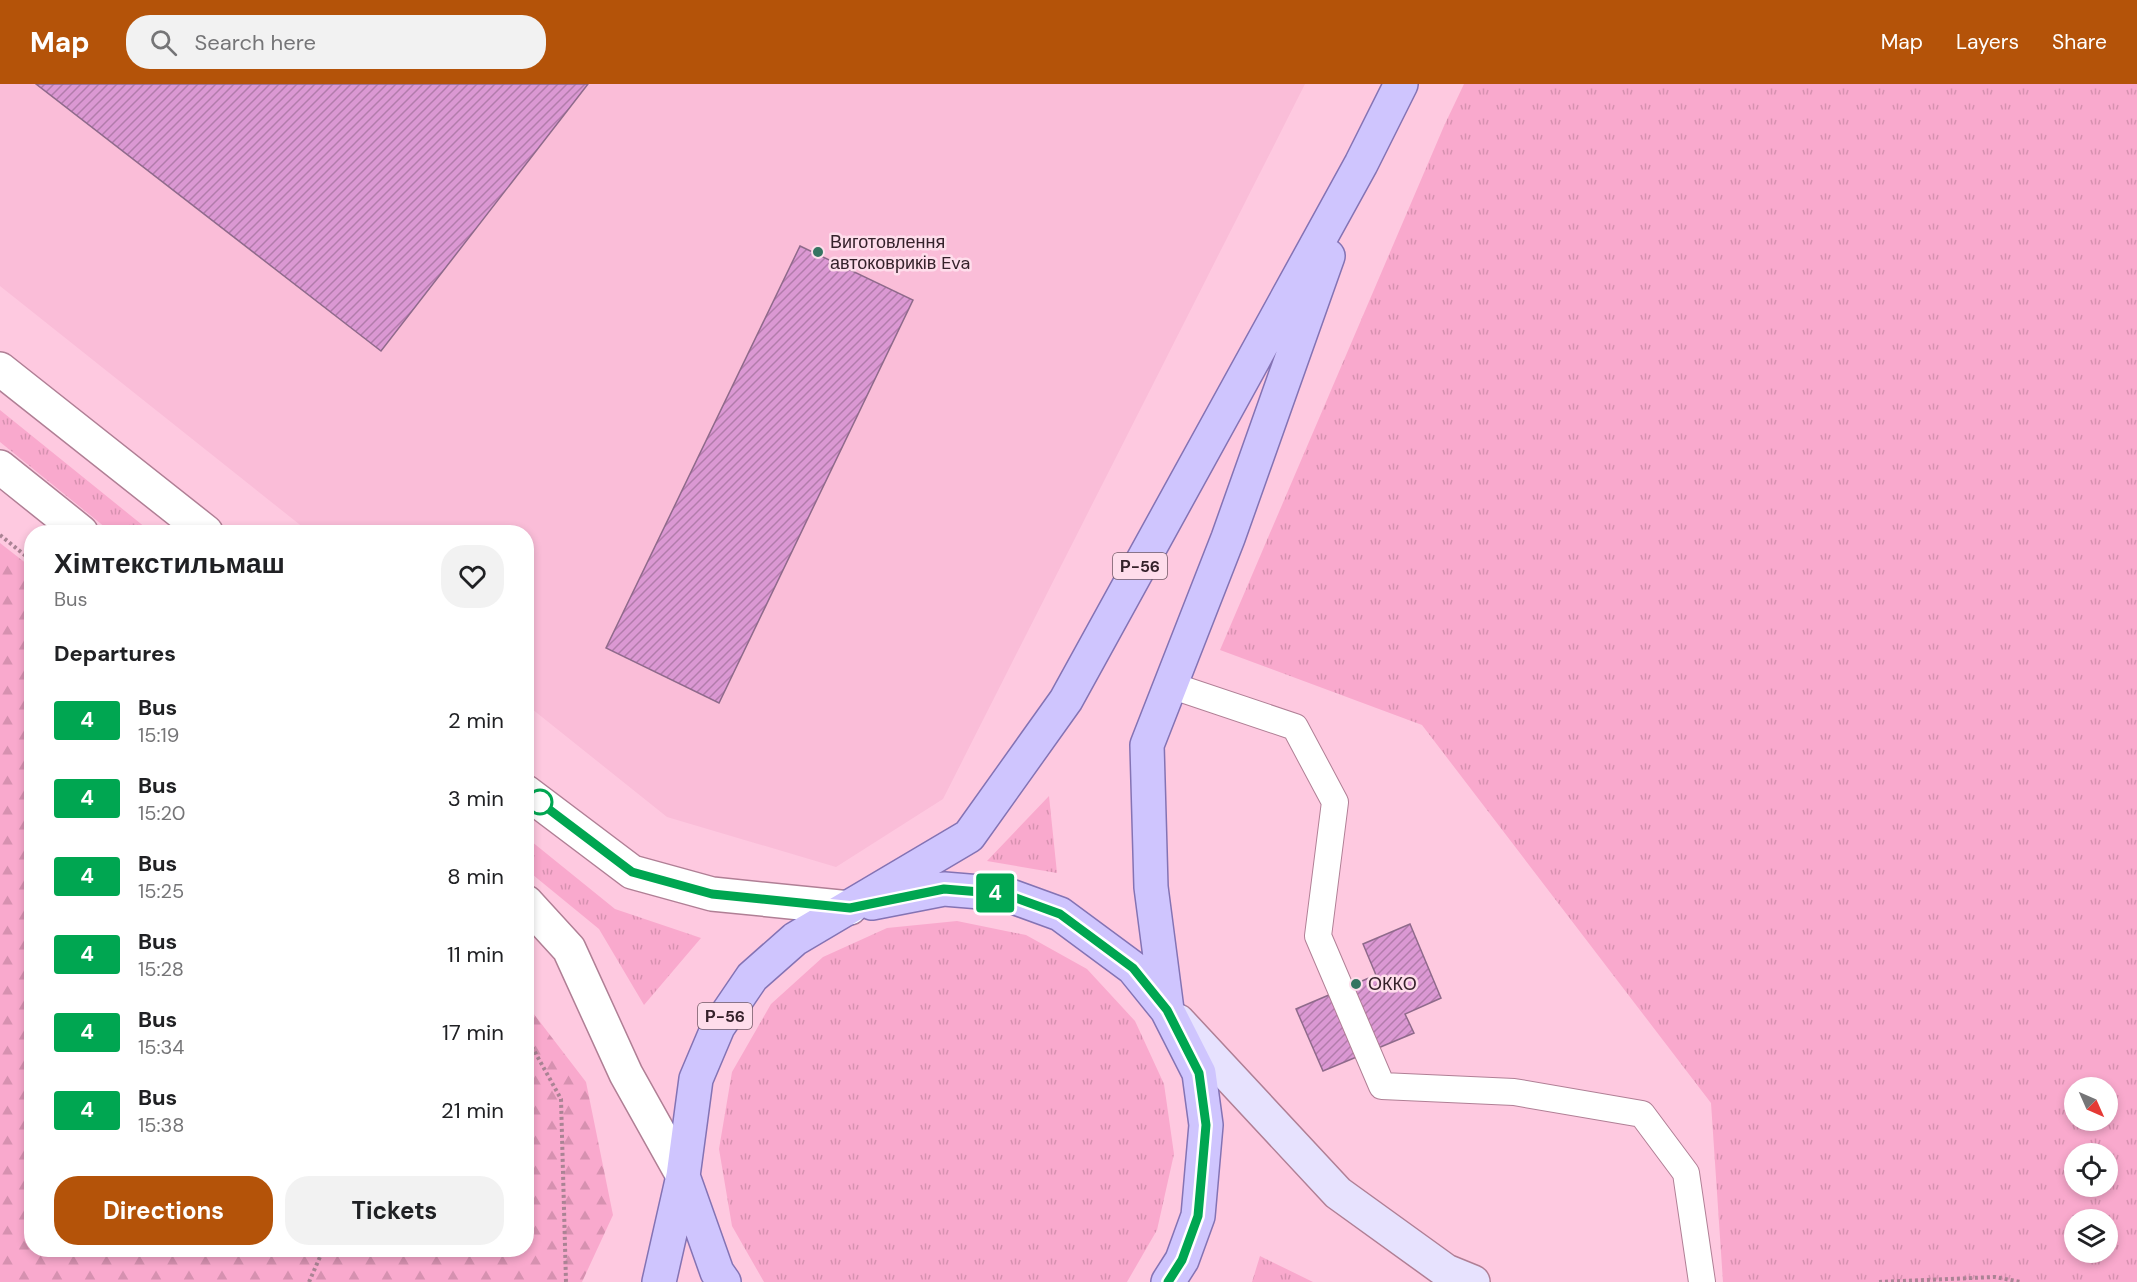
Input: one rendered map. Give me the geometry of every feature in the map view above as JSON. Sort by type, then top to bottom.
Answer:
[{"type":"main road","name":"Р-56","points":[[659,1282],[683,1176],[696,1079],[717,1027],[752,977],[795,939],[969,836],[1066,700],[1361,164],[1401,84]]},
{"type":"main road","name":"Р-56","points":[[1168,1282],[1182,1260],[1198,1216],[1206,1125],[1199,1073],[1167,1010],[1151,887],[1147,745],[1228,538],[1361,164]]},
{"type":"main road","points":[[850,908],[944,889],[1005,894],[1060,914],[1133,968],[1167,1010],[1338,1193],[1446,1271],[1473,1282]]},
{"type":"main road","points":[[683,1176],[717,1272],[724,1282]]},
{"type":"street","points":[[0,369],[197,525]]},
{"type":"street","points":[[0,467],[72,525]]},
{"type":"street","points":[[534,798],[632,872],[712,894],[850,908]]},
{"type":"street","points":[[534,911],[569,949],[626,1074],[683,1176]]},
{"type":"lane","points":[[1170,685],[1295,727],[1335,802],[1318,936],[1382,1086],[1514,1092],[1642,1114],[1686,1173],[1702,1282]]},
{"type":"path","points":[[0,535],[24,554]]},
{"type":"path","points":[[534,1050],[561,1098],[566,1282]]},
{"type":"path","points":[[309,1282],[320,1257]]},
{"type":"path","points":[[1879,1282],[1995,1277],[2021,1282]]},
{"type":"shaded area","points":[[0,84],[1305,84],[943,799],[836,867],[667,817],[534,711],[534,525],[300,525],[0,286]]},
{"type":"green space","points":[[1464,84],[2137,84],[2137,1282],[1723,1282],[1711,1103],[1422,725],[1220,650]]},
{"type":"green space","points":[[0,410],[142,525],[102,525],[0,442]]},
{"type":"green space","points":[[0,543],[24,562],[24,1257],[534,1257],[534,1014],[586,1082],[613,1215],[582,1282],[0,1282]]},
{"type":"green space","points":[[1049,796],[1057,873],[987,861]]},
{"type":"green space","points":[[534,843],[615,909],[701,938],[644,1005],[599,929],[534,876]]},
{"type":"green space","points":[[957,921],[1026,935],[1087,969],[1135,1021],[1164,1084],[1174,1154],[1157,1230],[1127,1282],[764,1282],[732,1226],[719,1149],[732,1072],[771,1004],[823,957],[887,928]]},
{"type":"green space","points":[[1260,1256],[1313,1282],[1252,1282]]},
{"type":"building","points":[[36,84],[588,84],[381,351]]},
{"type":"building","points":[[800,246],[913,300],[719,703],[606,648]]},
{"type":"building","points":[[1410,924],[1441,998],[1405,1014],[1414,1033],[1323,1071],[1296,1009],[1376,975],[1363,944]]},
{"type":"bus line","name":"4","points":[[534,798],[632,872],[712,894],[850,908],[944,889],[1005,894],[1060,914],[1133,968],[1167,1010],[1199,1073],[1206,1125],[1198,1216],[1182,1260],[1168,1282]]},
{"type":"place","name":"Виготовлення автоковриків Eva","points":[[818,252]]},
{"type":"place","name":"ОККО","points":[[1356,984]]}]
